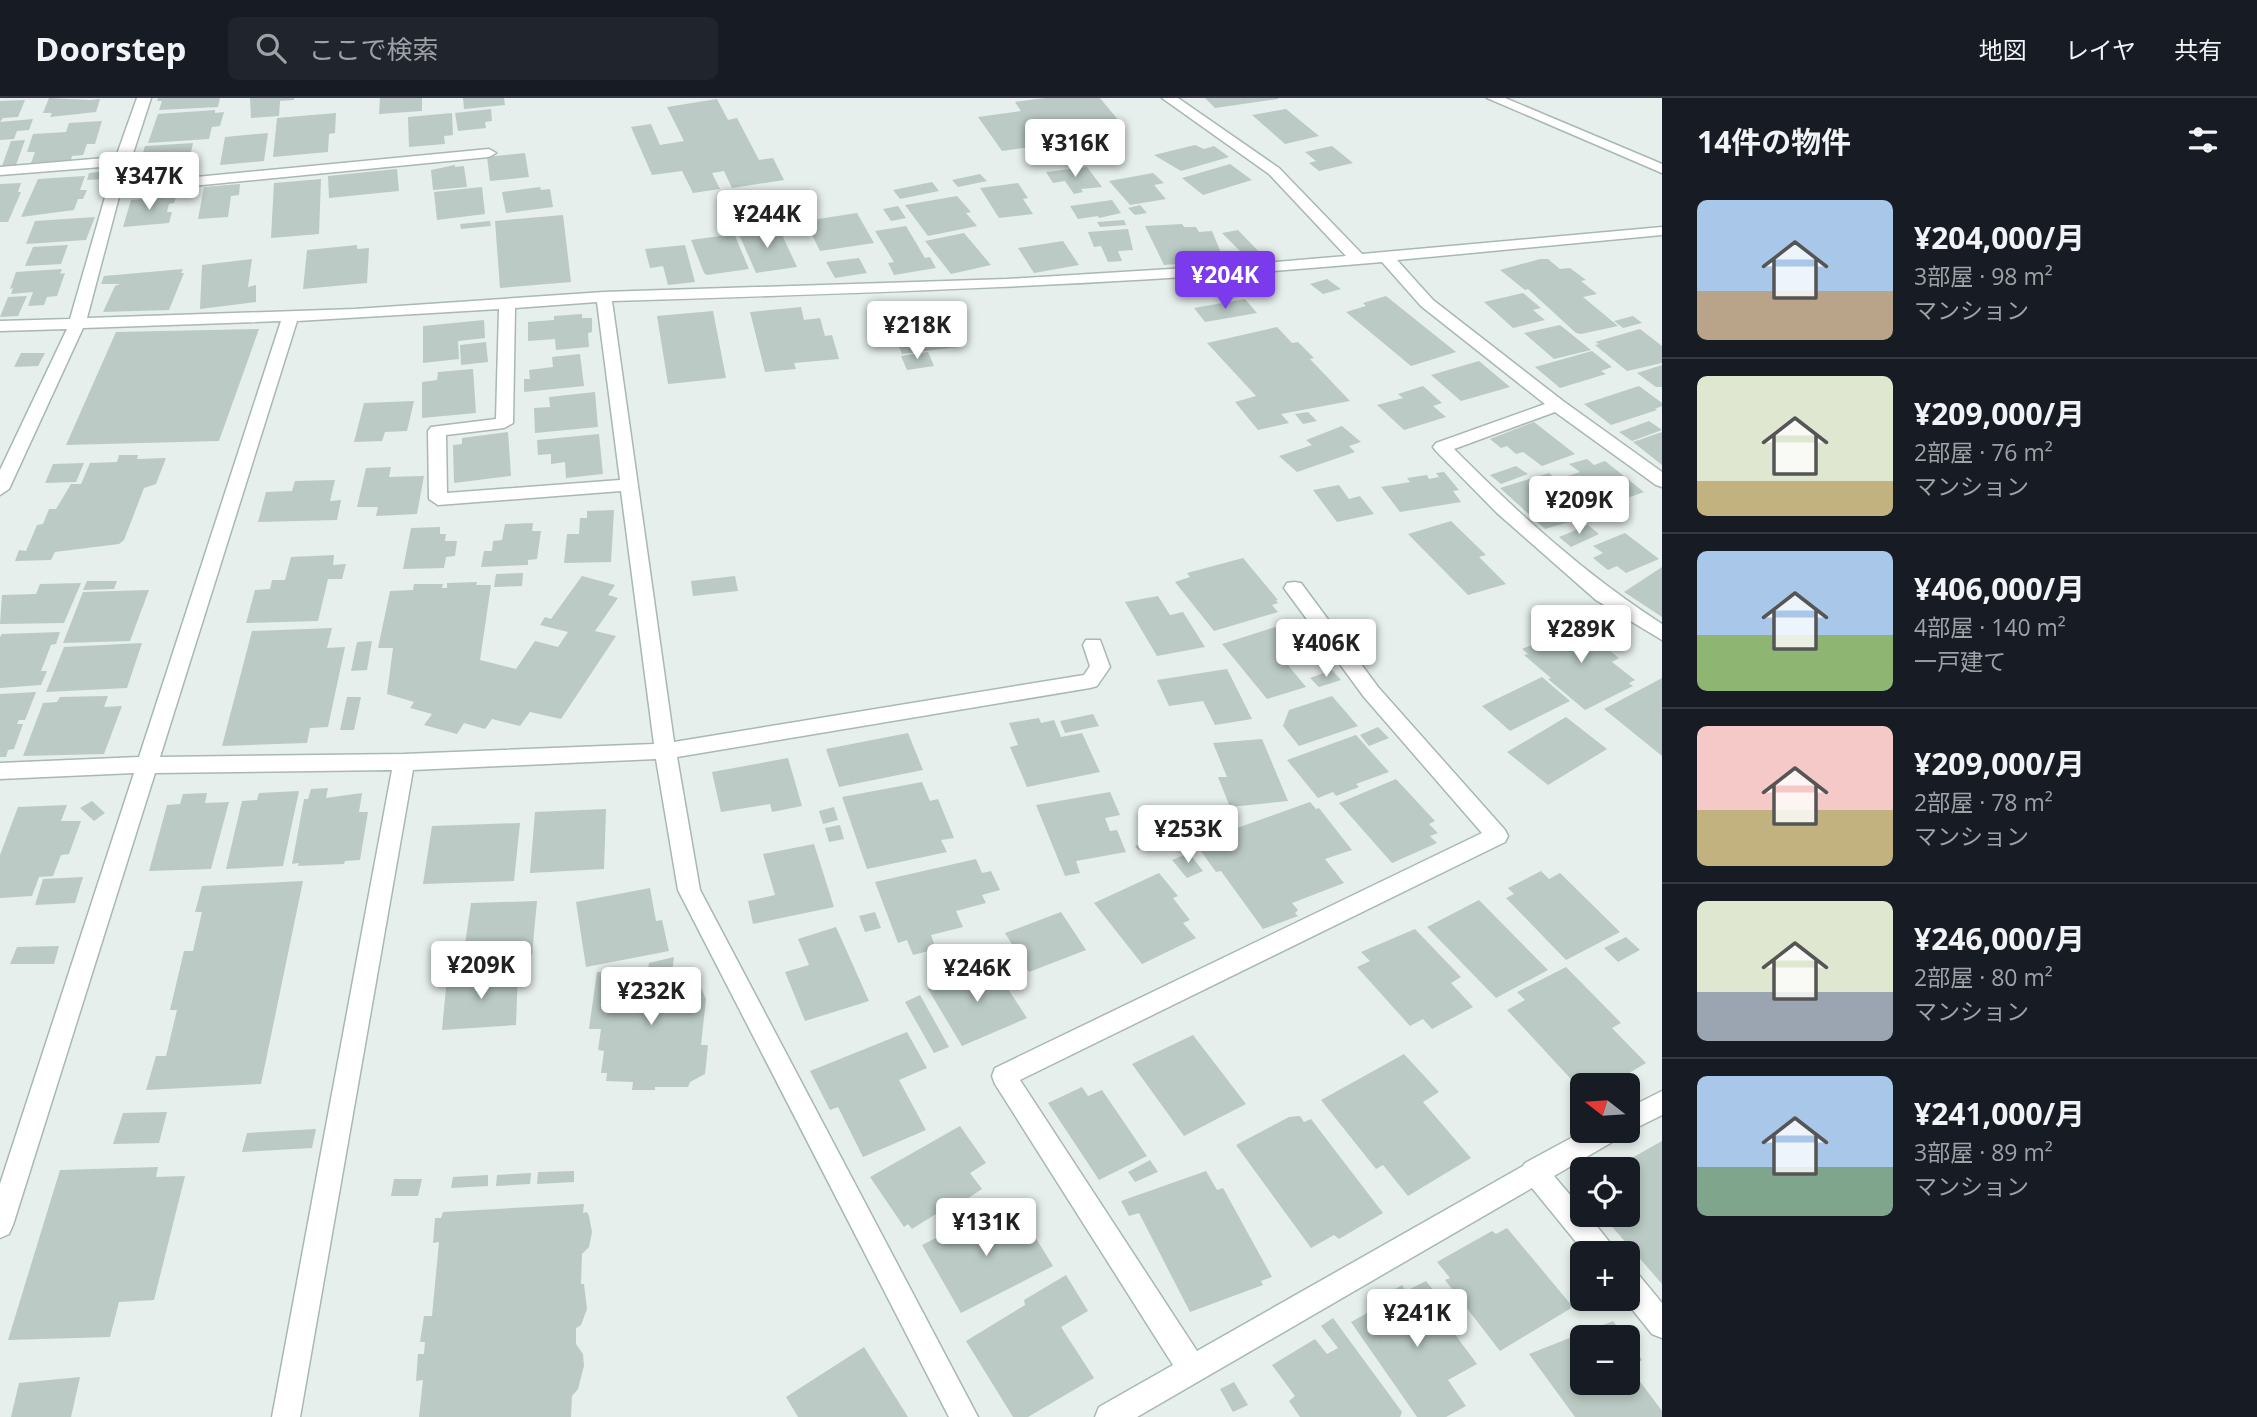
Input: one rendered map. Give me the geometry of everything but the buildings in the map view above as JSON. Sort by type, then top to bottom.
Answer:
[{"type":"street","points":[[0,489],[77,324],[122,161],[144,98]]},
{"type":"street","points":[[1169,98],[1274,171],[1359,260]]},
{"type":"street","points":[[1494,98],[1662,169]]},
{"type":"street","points":[[115,189],[489,153]]},
{"type":"street","points":[[0,171],[122,161]]},
{"type":"street","points":[[0,326],[290,317],[604,298],[1007,284],[1359,260],[1662,231]]},
{"type":"street","points":[[1386,257],[1427,303],[1557,405],[1662,481]]},
{"type":"street","points":[[604,298],[665,751],[689,890],[964,1417]]},
{"type":"street","points":[[507,305],[504,422],[437,431],[438,499],[628,485]]},
{"type":"street","points":[[0,1225],[290,317]]},
{"type":"street","points":[[1557,405],[1442,447],[1503,509],[1603,596],[1662,633]]},
{"type":"street","points":[[1192,1369],[1004,1076],[1497,836],[1371,692],[1294,588]]},
{"type":"street","points":[[0,771],[145,765],[404,762],[665,751],[1090,681],[1100,667],[1093,645]]},
{"type":"street","points":[[286,1417],[404,762]]},
{"type":"street","points":[[1640,1114],[1662,1102]]},
{"type":"street","points":[[1109,1417],[1586,1143]]},
{"type":"street","points":[[1534,1171],[1592,1241]]},
{"type":"street","points":[[1640,1297],[1662,1324]]}]
